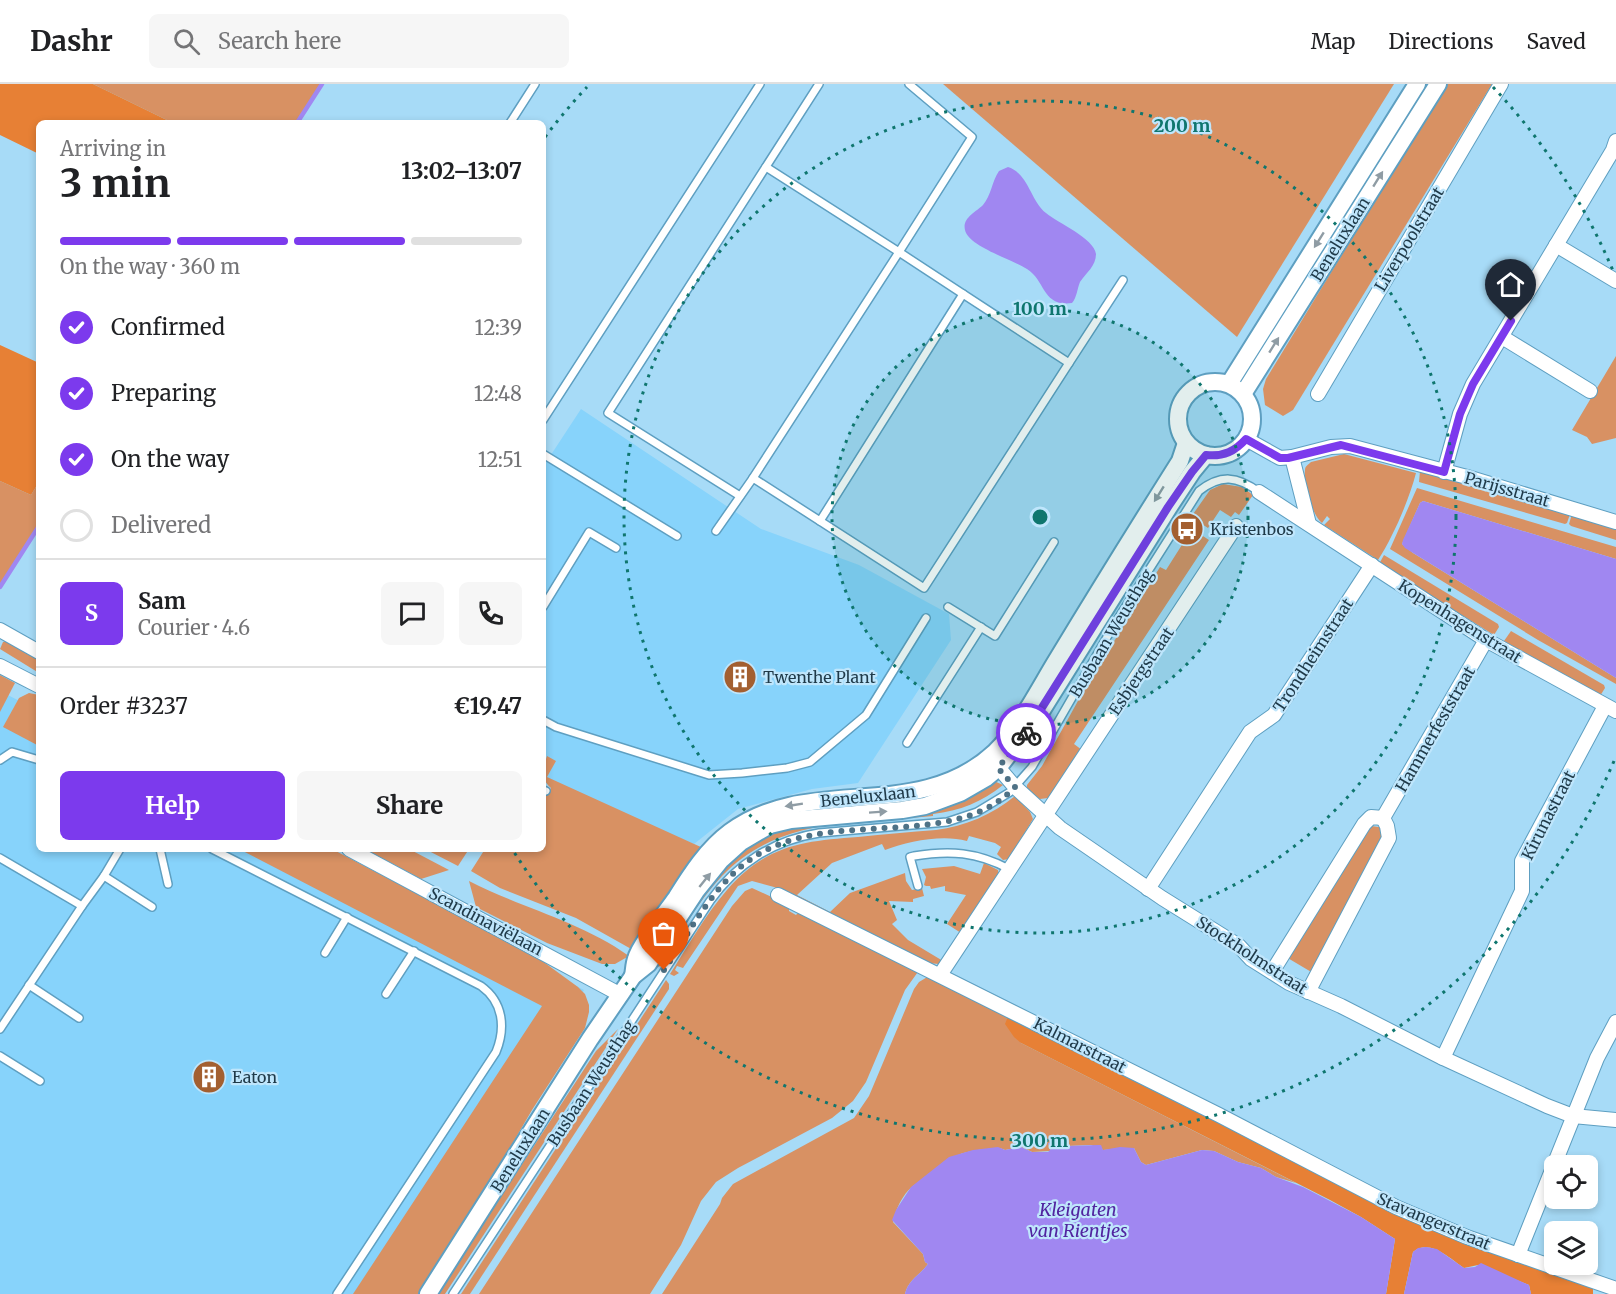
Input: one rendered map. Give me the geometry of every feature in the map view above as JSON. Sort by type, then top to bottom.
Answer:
[{"type":"street","name":"Beneluxlaan","points":[[1229,384],[1417,84]]},
{"type":"street","name":"Beneluxlaan","points":[[1244,394],[1438,84]]},
{"type":"street","name":"Liverpoolstraat","points":[[1318,394],[1501,84]]},
{"type":"street","points":[[1444,472],[1460,414],[1473,384],[1556,245],[1613,158],[1616,141]]},
{"type":"street","points":[[1556,245],[1616,281]]},
{"type":"street","points":[[1502,337],[1590,392]]},
{"type":"street","points":[[1215,381],[1229,384],[1244,394],[1252,417],[1246,439],[1232,452],[1225,455],[1206,455],[1186,443],[1179,430],[1177,417],[1185,396],[1201,384],[1215,381]]},
{"type":"street","points":[[1246,439],[1280,458],[1292,457],[1309,524]]},
{"type":"street","name":"Beneluxlaan","points":[[994,762],[996,751],[1020,719],[1180,461],[1186,443]]},
{"type":"street","name":"Parijsstraat","points":[[1292,457],[1341,445],[1616,522]]},
{"type":"street","name":"Beneluxlaan","points":[[428,1294],[489,1201],[541,1115],[633,976],[636,956],[700,861],[730,832],[753,818],[782,807],[814,801],[920,791],[994,762],[1037,718],[1168,507],[1206,455]]},
{"type":"street","name":"Kopenhagenstraat","points":[[1259,492],[1486,639],[1611,709]]},
{"type":"street","name":"Esbjergstraat","points":[[1044,815],[1236,526]]},
{"type":"street","name":"Trondheimstraat","points":[[1148,889],[1250,732],[1274,716],[1372,565]]},
{"type":"street","points":[[0,630],[36,650]]},
{"type":"street","name":"Hammerfeststraat","points":[[1383,818],[1486,639]]},
{"type":"street","points":[[0,666],[36,684]]},
{"type":"street","name":"Kirunastraat","points":[[1443,1058],[1522,891],[1522,861],[1611,709]]},
{"type":"street","name":"Stockholmstraat","points":[[994,762],[1015,787],[1060,828],[1148,889],[1239,946],[1251,959],[1272,972],[1443,1058],[1572,1116],[1616,1120]]},
{"type":"street","points":[[940,975],[1044,815]]},
{"type":"street","points":[[1272,972],[1364,824],[1371,817],[1383,818],[1388,826],[1389,838],[1308,992]]},
{"type":"street","name":"Scandinaviëlaan","points":[[355,852],[621,994]]},
{"type":"street","name":"Kalmarstraat","points":[[778,896],[1220,1115]]},
{"type":"street","points":[[1518,1255],[1572,1116],[1616,1022]]},
{"type":"street","name":"Stavangerstraat","points":[[1220,1115],[1396,1207],[1458,1233],[1616,1289]]},
{"type":"lane","points":[[512,120],[535,84]]},
{"type":"lane","points":[[546,415],[760,84]]},
{"type":"lane","points":[[740,496],[608,413],[819,84]]},
{"type":"lane","points":[[717,531],[972,137],[909,84]]},
{"type":"lane","points":[[766,166],[1069,363]]},
{"type":"lane","points":[[753,478],[924,588],[1123,280]]},
{"type":"lane","points":[[820,521],[963,294]]},
{"type":"lane","points":[[546,456],[677,536]]},
{"type":"lane","name":"Busbaan Weusthag","points":[[453,1294],[710,902],[734,873],[763,852],[792,839],[819,833],[952,820],[986,808],[1004,797],[1032,767],[1114,625],[1199,491],[1210,483],[1232,479],[1246,483],[1259,492]]},
{"type":"lane","points":[[546,602],[589,532],[616,549]]},
{"type":"lane","points":[[948,607],[995,636],[1054,542]]},
{"type":"lane","points":[[546,722],[556,727],[709,775],[787,768],[810,762],[866,715],[926,618]]},
{"type":"lane","points":[[907,744],[981,627]]},
{"type":"lane","points":[[0,760],[12,752],[36,759]]},
{"type":"lane","points":[[0,1029],[118,852]]},
{"type":"lane","points":[[161,852],[168,884]]},
{"type":"lane","points":[[218,852],[414,951],[489,993],[500,1011],[502,1032],[496,1052],[337,1294]]},
{"type":"lane","points":[[918,886],[910,856],[947,852],[965,854],[982,857],[1009,869]]},
{"type":"lane","points":[[0,858],[82,906]]},
{"type":"lane","points":[[104,876],[152,907]]},
{"type":"lane","points":[[325,953],[347,917]]},
{"type":"lane","points":[[386,994],[414,951]]},
{"type":"lane","points":[[29,985],[79,1018]]},
{"type":"lane","points":[[0,1056],[40,1081]]},
{"type":"shaded area","points":[[0,84],[93,84],[167,120],[36,120],[36,153],[0,135]]},
{"type":"shaded area","points":[[93,84],[322,84],[299,120],[167,120]]},
{"type":"shaded area","points":[[943,84],[1394,84],[1237,337]]},
{"type":"shaded area","points":[[1446,84],[1492,84],[1293,410],[1283,416],[1265,405],[1263,389],[1266,379]]},
{"type":"shaded area","points":[[0,345],[36,362],[36,487],[31,495],[0,481]]},
{"type":"shaded area","points":[[1616,356],[1616,438],[1592,444],[1587,437],[1572,430]]},
{"type":"shaded area","points":[[581,409],[761,529],[859,565],[949,614],[951,640],[858,783],[812,789],[738,809],[694,844],[546,783],[546,462]]},
{"type":"shaded area","points":[[1344,454],[1416,473],[1400,518],[1378,560],[1324,525],[1330,519],[1327,516],[1322,523],[1318,519],[1309,498],[1305,483],[1306,467],[1311,462]]},
{"type":"shaded area","points":[[1420,471],[1570,514],[1565,524],[1419,482]]},
{"type":"shaded area","points":[[0,481],[31,495],[36,487],[36,531],[0,587]]},
{"type":"shaded area","points":[[1223,484],[1242,487],[1253,495],[1239,515],[1235,512],[1231,517],[1220,510],[1208,528],[1191,517],[1210,490]]},
{"type":"shaded area","points":[[1417,488],[1616,547],[1616,559],[1423,501],[1420,503],[1402,544],[1616,678],[1616,684],[1538,640],[1390,549]]},
{"type":"shaded area","points":[[1572,514],[1616,528],[1616,540],[1571,526],[1569,524]]},
{"type":"shaded area","points":[[1192,529],[1209,540],[1074,744],[1082,750],[1048,798],[1040,799],[1027,791],[1027,785],[1042,766],[1084,690],[1160,567],[1166,570]]},
{"type":"shaded area","points":[[1384,555],[1498,624],[1499,627],[1494,635],[1379,564]]},
{"type":"shaded area","points":[[1511,631],[1604,685],[1605,688],[1600,696],[1504,641]]},
{"type":"shaded area","points":[[6,641],[36,656],[36,671],[0,649]]},
{"type":"shaded area","points":[[0,675],[15,683],[0,712]]},
{"type":"shaded area","points":[[0,691],[36,709],[36,852],[315,852],[584,990],[392,1294],[0,1294]]},
{"type":"shaded area","points":[[29,693],[36,694],[36,744],[3,727],[19,698]]},
{"type":"shaded area","points":[[547,756],[556,761],[547,777],[703,848],[633,950],[576,918],[500,888],[471,871],[483,852],[546,852],[546,796],[551,788],[546,782]]},
{"type":"shaded area","points":[[994,781],[1003,785],[970,805],[952,811],[933,814],[933,816],[820,826],[768,843],[744,857],[722,876],[696,908],[659,967],[653,963],[706,882],[765,832],[880,814]]},
{"type":"shaded area","points":[[1015,796],[1030,812],[1033,819],[1009,859],[1003,860],[997,854],[1001,847],[995,843],[969,836],[967,841],[947,838],[926,840],[885,850],[882,844],[832,863],[797,895],[830,912],[850,893],[905,873],[906,881],[912,890],[922,888],[924,896],[913,899],[913,902],[889,901],[897,920],[892,924],[908,940],[943,961],[939,964],[927,963],[774,887],[752,881],[738,886],[683,968],[677,966],[675,970],[679,973],[674,976],[670,974],[704,920],[727,890],[756,863],[771,855],[786,848],[820,841],[957,826],[988,814]]},
{"type":"shaded area","points":[[1371,826],[1379,827],[1384,835],[1313,973],[1286,957],[1364,830]]},
{"type":"shaded area","points":[[245,852],[338,852],[534,955],[578,987],[585,994],[589,1005],[585,1028],[532,1110],[482,1196],[418,1294],[353,1294],[542,1006]]},
{"type":"shaded area","points":[[371,852],[415,852],[449,870],[421,879]]},
{"type":"shaded area","points":[[431,852],[467,852],[458,866]]},
{"type":"shaded area","points":[[984,863],[998,870],[999,876],[961,933],[947,924],[966,895],[945,891],[945,886],[931,889],[930,886],[924,885],[926,877],[922,869],[954,866],[980,874]]},
{"type":"shaded area","points":[[469,881],[591,933],[629,956],[615,964],[602,964],[547,943],[476,907]]},
{"type":"shaded area","points":[[752,888],[789,905],[789,911],[796,915],[800,911],[920,969],[905,990],[866,1082],[853,1101],[832,1118],[716,1182],[701,1201],[681,1245],[650,1294],[479,1294],[732,906],[745,891]]},
{"type":"shaded area","points":[[929,976],[1009,1014],[1021,1043],[1296,1183],[1214,1151],[1202,1150],[1146,1165],[1141,1162],[1134,1148],[1103,1150],[1091,1145],[1067,1146],[1048,1143],[1051,1151],[1032,1152],[1021,1147],[1005,1150],[996,1148],[978,1150],[955,1156],[942,1164],[913,1186],[900,1202],[893,1222],[923,1254],[928,1264],[911,1281],[905,1294],[662,1294],[733,1184],[854,1118],[869,1096],[914,989],[919,982]]},
{"type":"shaded area","points":[[666,980],[669,989],[470,1294],[461,1294]]},
{"type":"shaded area","points":[[1009,1014],[1228,1125],[1544,1265],[1544,1275],[1566,1275],[1593,1287],[1593,1294],[1531,1294],[1529,1285],[1478,1265],[1464,1268],[1440,1251],[1426,1247],[1413,1252],[1404,1294],[1386,1294],[1395,1239],[1330,1200],[1021,1043],[1005,1024]]},
{"type":"shaded area","points":[[618,1029],[445,1294],[437,1294],[596,1051]]},
{"type":"water","points":[[1008,167],[1021,175],[1046,213],[1089,242],[1094,248],[1096,254],[1094,262],[1080,282],[1072,303],[1055,301],[1027,269],[974,242],[965,230],[970,216],[986,201],[999,171]]},
{"type":"water","points":[[1423,501],[1616,559],[1616,678],[1405,548],[1402,544],[1403,540]]},
{"type":"water","name":"Kleigaten van Rientjes","points":[[1048,1143],[1067,1146],[1101,1145],[1103,1150],[1120,1147],[1134,1148],[1141,1162],[1146,1165],[1202,1150],[1214,1151],[1238,1162],[1261,1168],[1361,1217],[1395,1239],[1386,1294],[905,1294],[911,1281],[928,1264],[923,1254],[892,1220],[911,1187],[949,1157],[973,1150],[998,1147],[1005,1150],[1021,1147],[1032,1152],[1048,1152],[1051,1149]]},
{"type":"water","points":[[1418,1248],[1437,1249],[1464,1268],[1475,1267],[1481,1263],[1529,1285],[1531,1294],[1404,1294],[1413,1252]]},
{"type":"waterway","points":[[299,120],[322,84]]},
{"type":"waterway","points":[[0,587],[36,531]]},
{"type":"way so far","points":[[664,970],[720,888],[745,863],[757,855],[784,842],[812,834],[942,822],[959,819],[986,808],[1015,787],[998,768],[1026,733]]},
{"type":"place","name":"Kristenbos","points":[[1187,529]]},
{"type":"place","name":"Twenthe Plant","points":[[740,677]]},
{"type":"place","name":"Eaton","points":[[209,1077]]},
{"type":"route","points":[[1026,733],[1168,507],[1206,455],[1225,455],[1239,447],[1246,439],[1280,458],[1341,445],[1444,472],[1460,414],[1473,384],[1511,321]]}]
